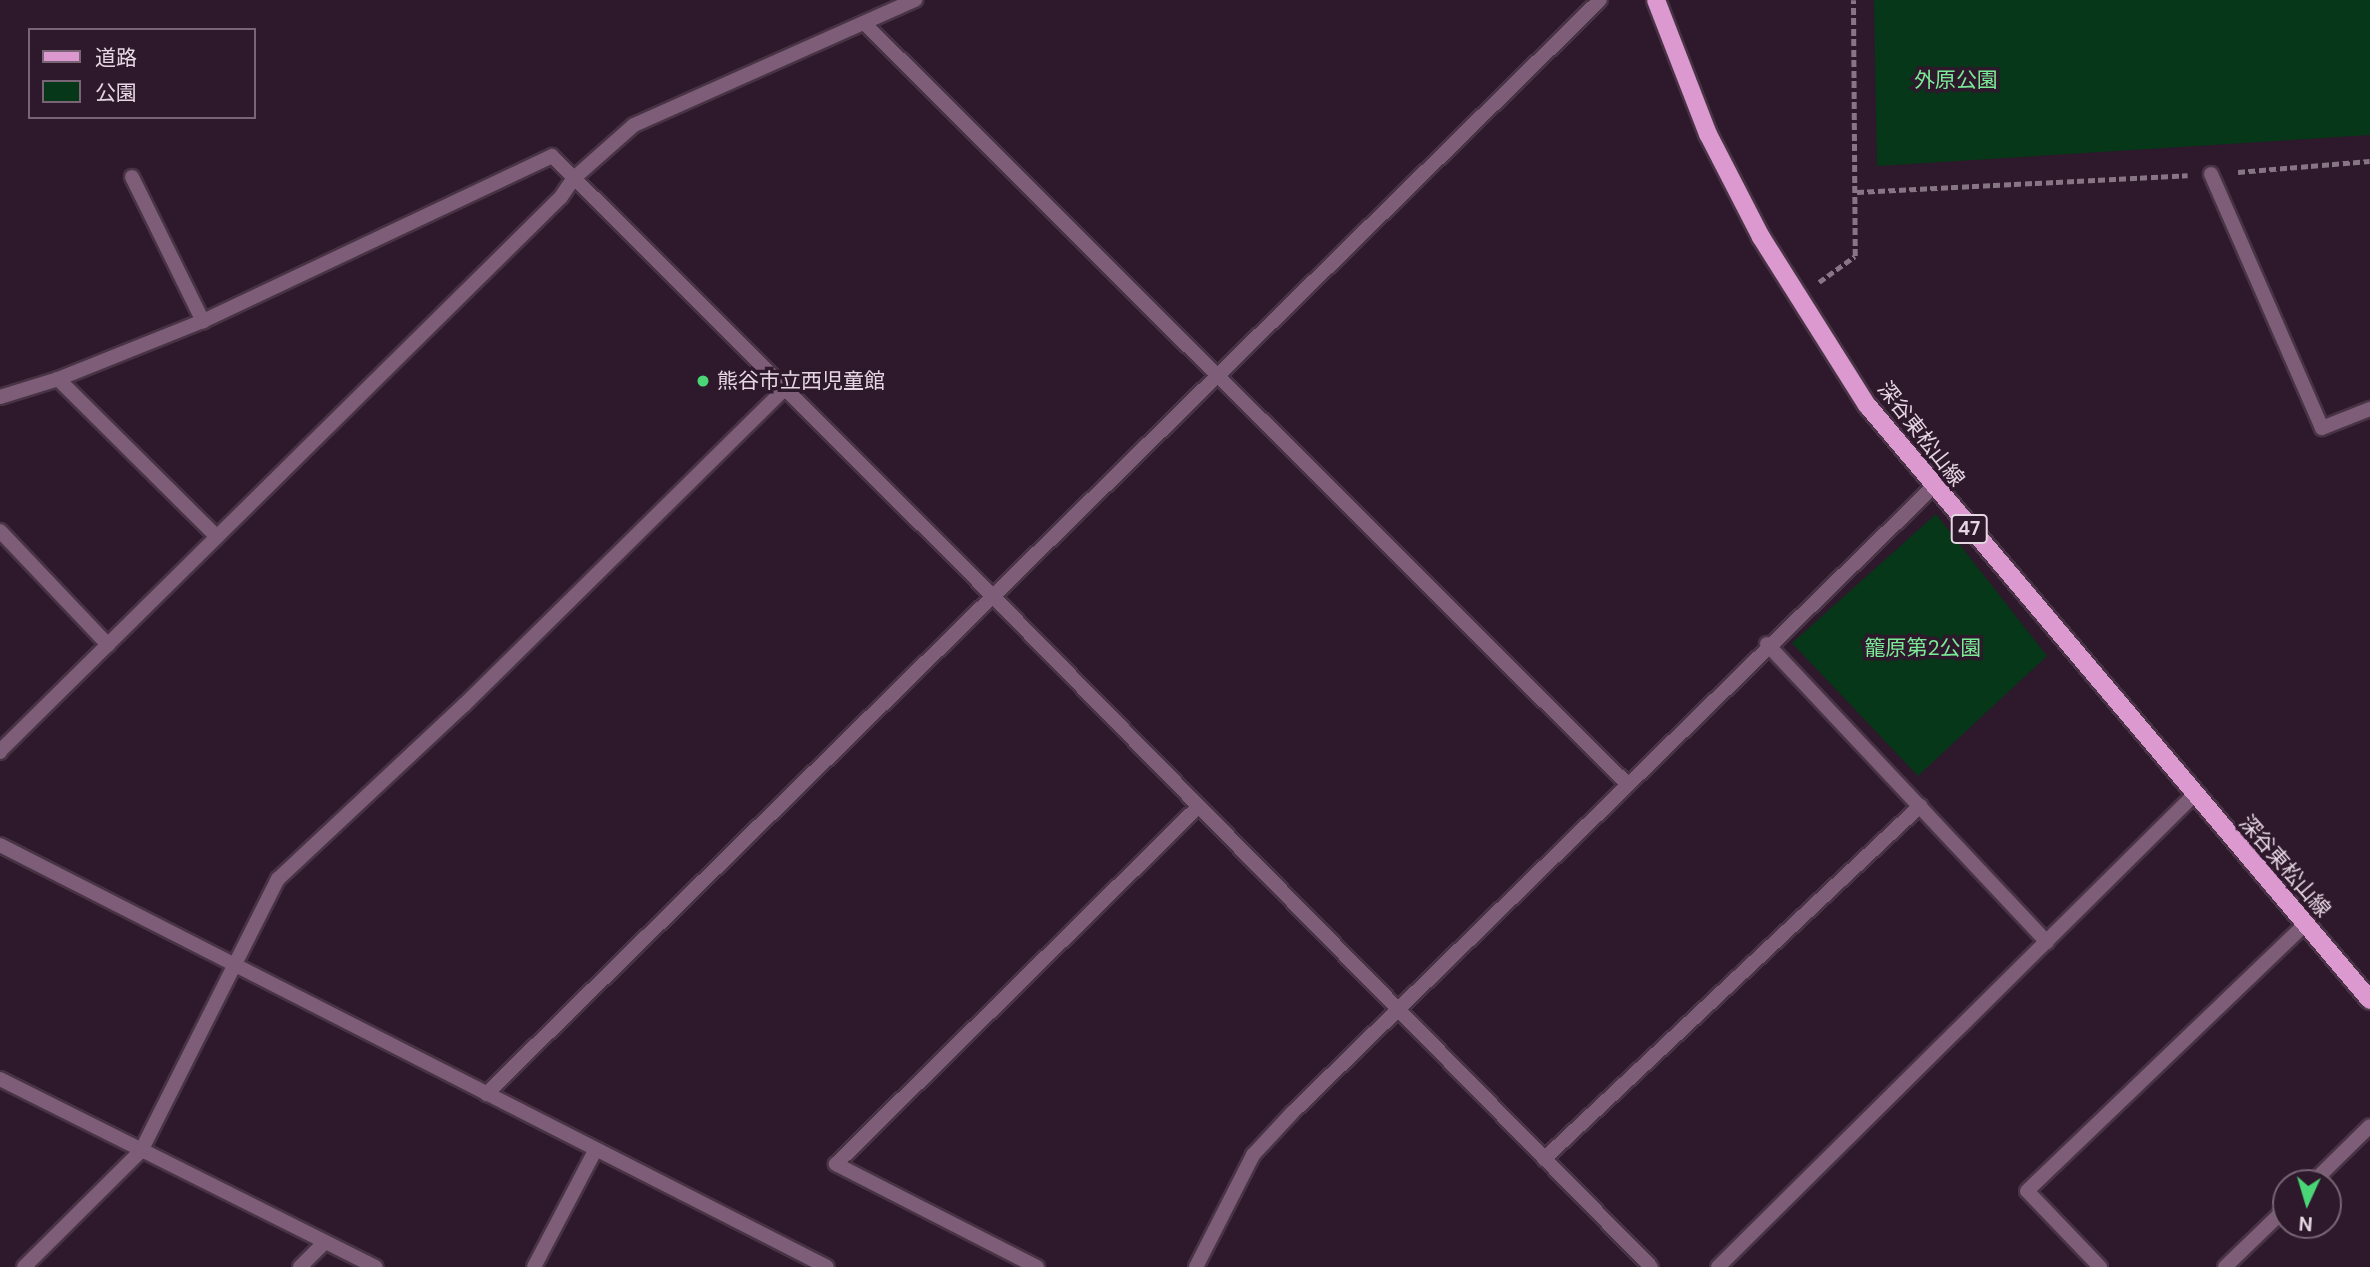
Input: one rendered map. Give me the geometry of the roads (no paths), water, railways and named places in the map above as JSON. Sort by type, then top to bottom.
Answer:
[{"type":"main road","name":"深谷東松山線","points":[[1656,0],[1708,134],[1760,237],[1867,405],[1933,487],[2370,1000]]},
{"type":"street","points":[[0,751],[561,197],[573,179],[634,125],[915,0]]},
{"type":"street","points":[[486,1094],[1214,376],[1600,0]]},
{"type":"street","points":[[864,23],[1214,376],[1627,784]]},
{"type":"street","points":[[0,397],[58,379],[203,321],[552,156],[1651,1267]]},
{"type":"street","points":[[2211,174],[2322,428],[2370,409]]},
{"type":"street","points":[[132,177],[203,321]]},
{"type":"street","points":[[58,379],[217,537]]},
{"type":"street","points":[[24,1267],[141,1151],[278,879],[464,705],[785,389]]},
{"type":"street","points":[[1196,1267],[1253,1156],[1767,644],[1933,487]]},
{"type":"street","points":[[0,531],[108,645]]},
{"type":"street","points":[[1767,644],[2047,942]]},
{"type":"street","points":[[1718,1267],[2194,795]]},
{"type":"street","points":[[1544,1159],[1920,806]]},
{"type":"street","points":[[1037,1267],[836,1164],[1198,807]]},
{"type":"street","points":[[0,845],[595,1151],[827,1267]]},
{"type":"street","points":[[2100,1267],[2027,1191],[2305,924]]},
{"type":"street","points":[[0,1079],[376,1267]]},
{"type":"street","points":[[2326,1169],[2370,1126]]},
{"type":"street","points":[[534,1267],[595,1151]]},
{"type":"street","points":[[2225,1267],[2272,1222]]},
{"type":"street","points":[[300,1267],[325,1242]]},
{"type":"place","name":"熊谷市立西児童館","points":[[703,381]]},
{"type":"park label","name":"外原公園","points":[[1956,80]]},
{"type":"park label","name":"籠原第2公園","points":[[1923,648]]}]
